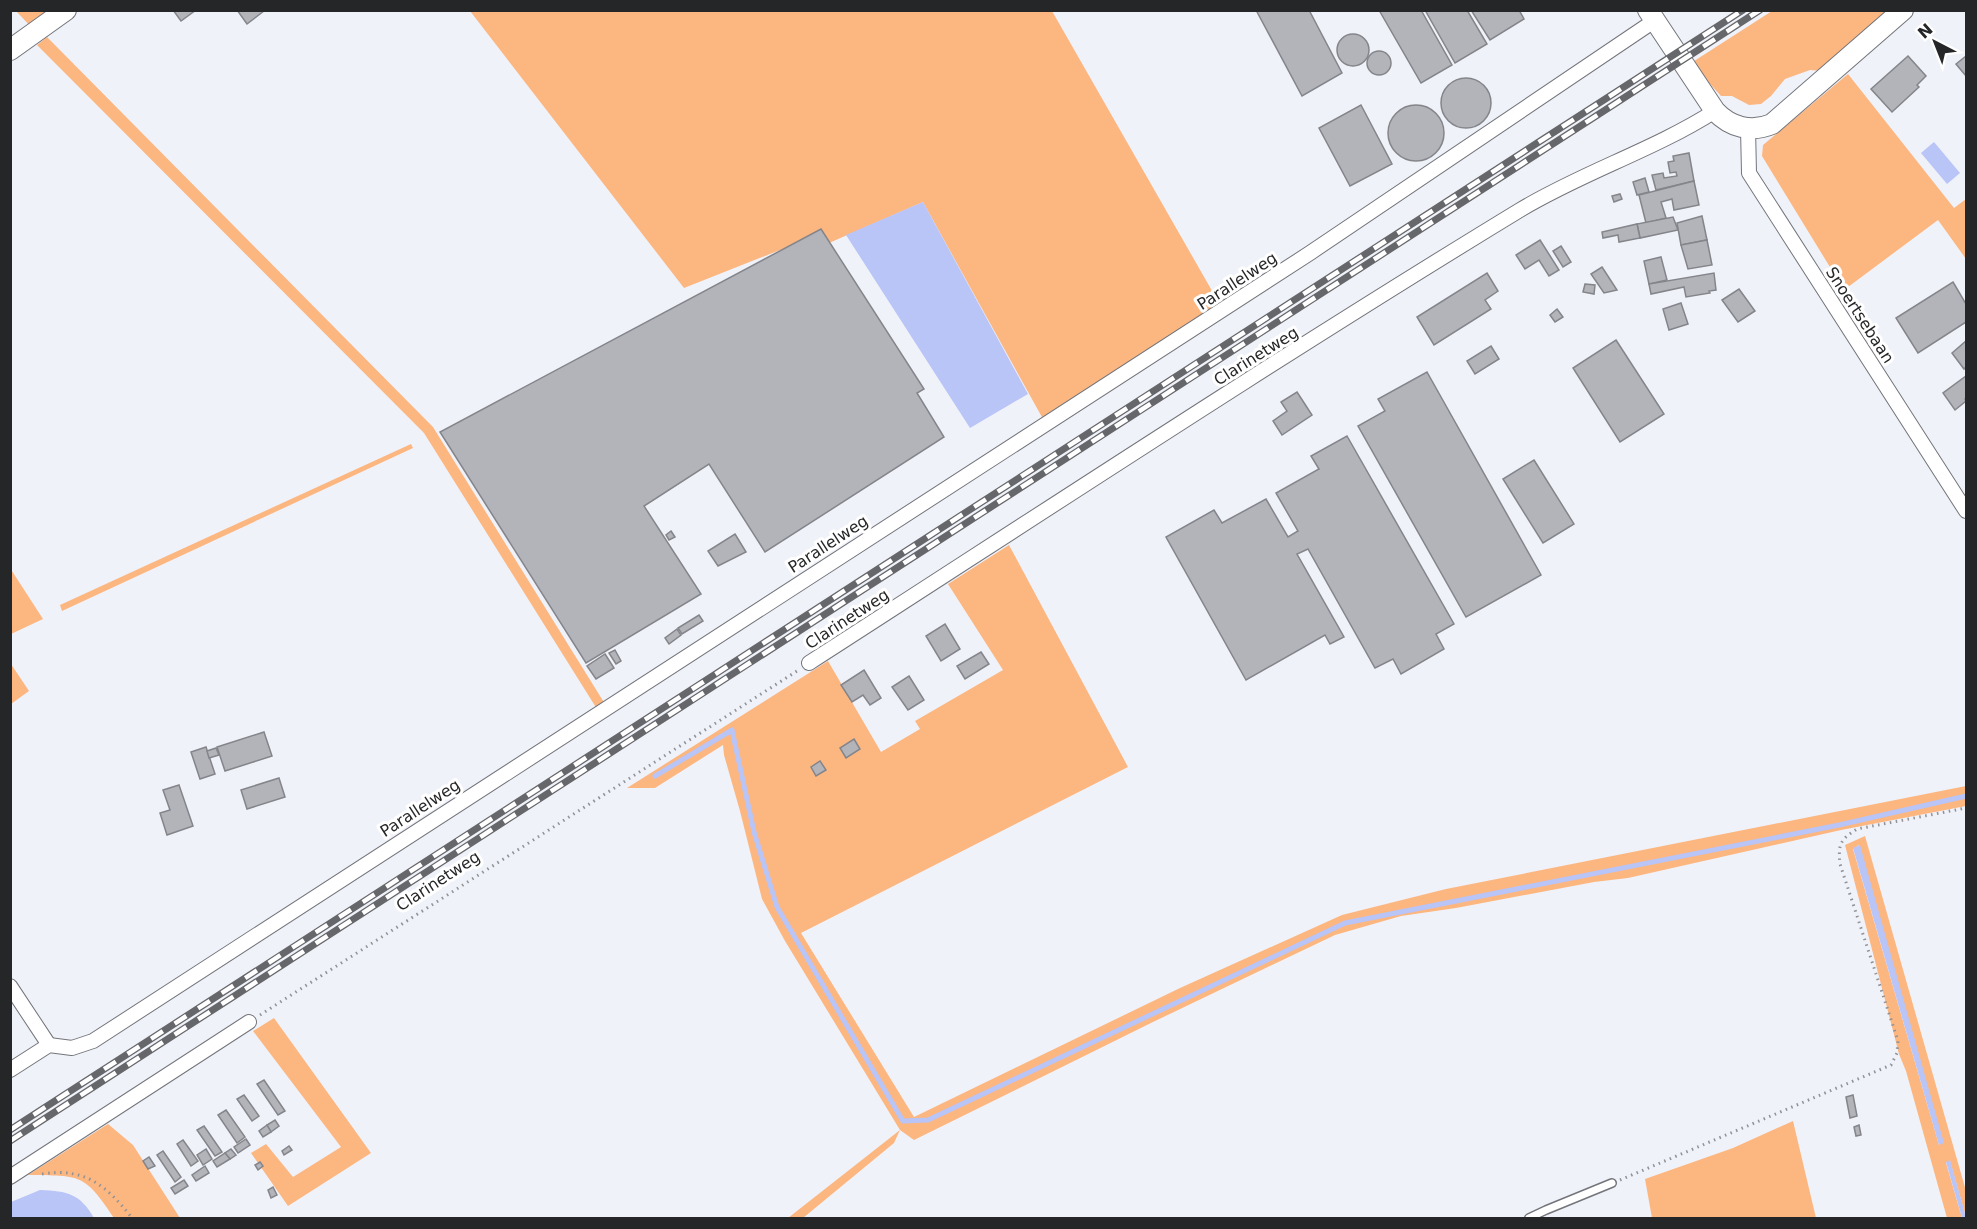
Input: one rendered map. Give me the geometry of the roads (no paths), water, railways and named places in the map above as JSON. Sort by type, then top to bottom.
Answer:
[{"type":"street","points":[[10,50],[66,10]]},
{"type":"street","points":[[1651,16],[1715,111],[1727,121],[1748,129],[1762,128],[1772,124],[1903,10]]},
{"type":"street","name":"Parallelweg","points":[[49,1045],[72,1048],[93,1041],[1310,253],[1651,16]]},
{"type":"street","name":"Clarinetweg","points":[[809,663],[1161,436],[1480,235],[1528,206],[1603,166],[1684,130],[1715,111]]},
{"type":"street","name":"Snoertsebaan","points":[[1748,129],[1749,173],[1966,511]]},
{"type":"street","points":[[10,986],[49,1045],[10,1070]]},
{"type":"street","points":[[10,1177],[249,1022]]},
{"type":"lane","points":[[1530,1218],[1612,1183]]},
{"type":"water","points":[[1934,142],[1960,173],[1947,184],[1921,153]]},
{"type":"water","points":[[923,202],[1028,394],[970,428],[846,235]]},
{"type":"water","points":[[1860,845],[1944,1143],[1939,1145],[1853,848]]},
{"type":"water","points":[[1950,1160],[1966,1218],[1962,1218],[1946,1162]]},
{"type":"water","points":[[40,1190],[72,1195],[84,1204],[94,1218],[11,1218],[11,1202]]},
{"type":"waterway","points":[[655,776],[732,730],[754,832],[777,907],[903,1121],[928,1120],[1345,923],[1839,825],[1966,796]]},
{"type":"railway","points":[[10,1130],[1743,10]]},
{"type":"railway","points":[[10,1141],[1760,10]]}]
